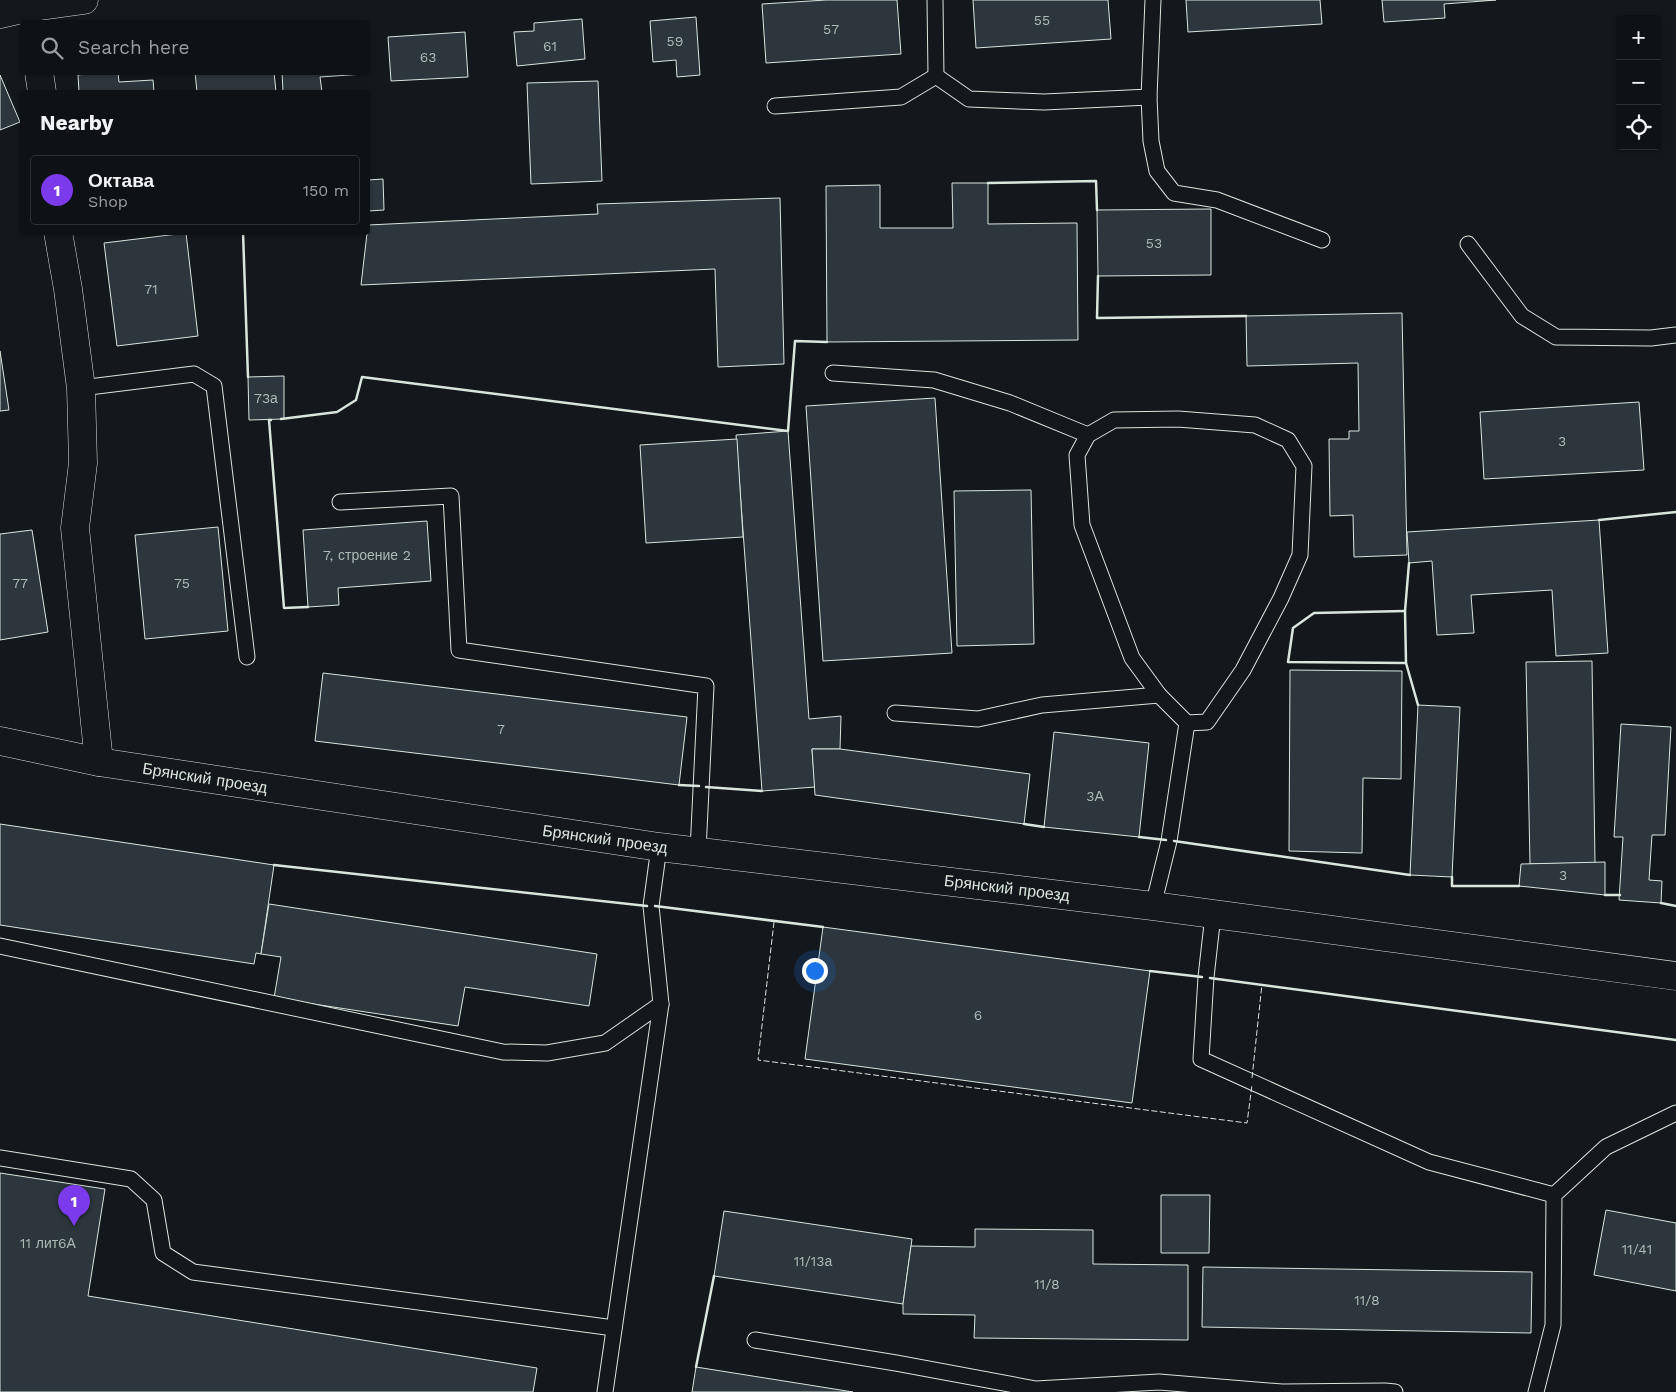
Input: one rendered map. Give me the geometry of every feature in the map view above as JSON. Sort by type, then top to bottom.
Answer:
[{"type":"street","points":[[20,11],[84,0]]},
{"type":"street","points":[[39,75],[42,90]]},
{"type":"street","points":[[59,235],[68,289],[81,388],[83,463],[76,528],[99,762]]},
{"type":"street","name":"Брянский проезд","points":[[0,741],[99,762],[658,847],[1153,906],[1676,976]]},
{"type":"lane","points":[[935,0],[936,76]]},
{"type":"lane","points":[[1153,0],[1150,97],[1151,142],[1157,171],[1174,193],[1217,200],[1322,240]]},
{"type":"lane","points":[[936,76],[969,99],[1044,102],[1150,97]]},
{"type":"lane","points":[[775,106],[901,97],[936,76]]},
{"type":"lane","points":[[1468,244],[1522,316],[1556,337],[1652,338],[1676,335]]},
{"type":"lane","points":[[833,373],[934,380],[1010,403],[1088,435]]},
{"type":"lane","points":[[81,388],[194,374],[214,386],[247,657]]},
{"type":"lane","points":[[1178,419],[1254,426],[1288,440],[1304,466],[1300,555],[1281,598],[1243,670],[1207,722],[1187,723],[1159,695],[1132,658],[1082,526],[1077,455],[1088,435],[1114,420],[1178,419]]},
{"type":"lane","points":[[340,502],[451,496],[459,650],[706,686],[698,852]]},
{"type":"lane","points":[[895,714],[978,719],[1042,705],[1159,695]]},
{"type":"lane","points":[[1153,906],[1169,840],[1187,723]]},
{"type":"lane","points":[[604,1392],[661,1004],[651,906],[658,847]]},
{"type":"lane","points":[[1213,915],[1206,977],[1201,1059],[1428,1162],[1554,1195]]},
{"type":"lane","points":[[0,946],[504,1052],[548,1053],[605,1043],[661,1004]]},
{"type":"lane","points":[[1536,1392],[1553,1325],[1554,1195],[1606,1147],[1676,1113]]},
{"type":"lane","points":[[0,1158],[131,1178],[154,1200],[163,1253],[193,1272],[614,1328]]},
{"type":"lane","points":[[755,1340],[896,1363],[1036,1389],[1160,1382],[1282,1392],[1395,1392]]},
{"type":"building","points":[[826,0],[897,0],[901,54],[766,63],[762,4]]},
{"type":"building","points":[[973,0],[1108,0],[1111,39],[976,48]]},
{"type":"building","points":[[1186,0],[1320,0],[1322,24],[1188,32]]},
{"type":"building","points":[[1382,0],[1496,0],[1444,4],[1445,18],[1384,22]]},
{"type":"building","points":[[696,17],[700,75],[677,77],[676,60],[653,62],[650,21]]},
{"type":"building","points":[[582,19],[585,59],[517,66],[514,32],[534,31],[534,23]]},
{"type":"building","points":[[465,32],[468,77],[391,81],[388,37]]},
{"type":"building","points":[[0,75],[20,122],[0,130]]},
{"type":"building","points":[[78,75],[118,75],[119,82],[153,80],[154,90],[79,90]]},
{"type":"building","points":[[195,75],[274,75],[276,90],[197,90]]},
{"type":"building","points":[[282,75],[349,75],[320,77],[322,90],[283,90]]},
{"type":"building","points":[[598,81],[602,181],[531,184],[527,83]]},
{"type":"building","points":[[383,179],[384,210],[370,211],[370,180]]},
{"type":"building","points":[[952,183],[988,183],[988,224],[1077,223],[1078,340],[827,342],[826,186],[880,185],[880,228],[953,228]]},
{"type":"building","points":[[780,198],[784,364],[718,367],[715,269],[361,285],[367,235],[370,235],[370,225],[598,214],[597,204]]},
{"type":"building","points":[[1211,209],[1211,275],[1098,276],[1097,210]]},
{"type":"building","points":[[170,235],[186,235],[198,336],[117,346],[104,243]]},
{"type":"building","points":[[1402,313],[1407,555],[1354,557],[1353,515],[1330,516],[1329,439],[1349,439],[1349,431],[1359,431],[1358,363],[1247,366],[1246,316]]},
{"type":"building","points":[[0,351],[9,410],[0,411]]},
{"type":"building","points":[[284,376],[284,419],[249,420],[248,377]]},
{"type":"building","points":[[935,398],[952,653],[823,661],[806,406]]},
{"type":"building","points":[[1639,402],[1644,470],[1484,479],[1480,412]]},
{"type":"building","points":[[788,431],[809,719],[841,716],[840,749],[812,749],[815,787],[762,791],[736,435]]},
{"type":"building","points":[[737,439],[743,537],[646,543],[640,445]]},
{"type":"building","points":[[1031,490],[1034,644],[957,646],[954,491]]},
{"type":"building","points":[[1599,520],[1608,653],[1556,656],[1552,590],[1471,595],[1474,633],[1437,635],[1432,561],[1409,563],[1407,532]]},
{"type":"building","points":[[427,521],[431,581],[338,588],[339,605],[308,607],[303,530]]},
{"type":"building","points":[[218,527],[228,631],[145,639],[135,535]]},
{"type":"building","points":[[32,530],[48,632],[0,640],[0,534]]},
{"type":"building","points":[[1592,661],[1595,863],[1530,864],[1526,662]]},
{"type":"building","points":[[1290,670],[1402,671],[1401,779],[1363,778],[1362,853],[1289,851]]},
{"type":"building","points":[[323,673],[687,717],[679,785],[315,741]]},
{"type":"building","points":[[1418,705],[1460,707],[1452,877],[1410,875]]},
{"type":"building","points":[[1621,724],[1671,727],[1665,835],[1652,835],[1649,880],[1662,881],[1661,903],[1619,900],[1623,837],[1614,837]]},
{"type":"building","points":[[1054,732],[1149,743],[1139,837],[1044,827]]},
{"type":"building","points":[[812,749],[840,749],[1030,774],[1024,824],[815,795]]},
{"type":"building","points":[[0,824],[274,865],[261,954],[256,953],[254,964],[0,925]]},
{"type":"building","points":[[1605,862],[1605,895],[1519,886],[1521,864]]},
{"type":"building","points":[[269,904],[597,954],[589,1006],[465,987],[458,1026],[274,998],[281,957],[261,954]]},
{"type":"building","points":[[823,927],[1150,971],[1132,1103],[805,1059]]},
{"type":"building","points":[[0,1173],[105,1189],[88,1296],[537,1368],[533,1392],[0,1392]]},
{"type":"building","points":[[1161,1195],[1210,1195],[1209,1253],[1161,1253]]},
{"type":"building","points":[[1606,1210],[1676,1223],[1676,1291],[1594,1275]]},
{"type":"building","points":[[724,1211],[912,1239],[903,1304],[714,1276]]},
{"type":"building","points":[[975,1229],[1093,1230],[1093,1264],[1188,1265],[1188,1340],[974,1338],[975,1315],[903,1314],[911,1246],[975,1247]]},
{"type":"building","points":[[1203,1267],[1532,1272],[1531,1333],[1202,1327]]},
{"type":"building","points":[[696,1367],[853,1392],[692,1392]]},
{"type":"fence","points":[[774,922],[758,1060],[1247,1123],[1252,1085]]},
{"type":"fence","points":[[1252,1078],[1262,984]]},
{"type":"wall","points":[[988,183],[1096,181],[1097,210]]},
{"type":"wall","points":[[243,235],[248,377]]},
{"type":"wall","points":[[1098,276],[1097,318],[1246,316]]},
{"type":"wall","points":[[281,419],[337,412],[356,400],[362,377],[788,431],[795,341],[827,342]]},
{"type":"wall","points":[[271,420],[269,420],[284,608],[308,607]]},
{"type":"wall","points":[[1599,520],[1676,512]]},
{"type":"wall","points":[[1409,563],[1405,611],[1406,663],[1418,705]]},
{"type":"wall","points":[[1405,611],[1314,613],[1293,628],[1288,662],[1406,663]]},
{"type":"wall","points":[[679,785],[699,786]]},
{"type":"wall","points":[[706,787],[762,791]]},
{"type":"wall","points":[[1024,824],[1044,827]]},
{"type":"wall","points":[[1139,837],[1166,840]]},
{"type":"wall","points":[[1174,841],[1410,875]]},
{"type":"wall","points":[[274,865],[647,906]]},
{"type":"wall","points":[[1452,877],[1452,886],[1519,886]]},
{"type":"wall","points":[[1605,895],[1620,895]]},
{"type":"wall","points":[[1661,903],[1676,906]]},
{"type":"wall","points":[[655,906],[823,927]]},
{"type":"wall","points":[[1150,971],[1202,977]]},
{"type":"wall","points":[[1210,978],[1676,1040]]},
{"type":"wall","points":[[696,1367],[714,1276]]},
{"type":"place","name":"Октава","points":[[74,1226]]}]
